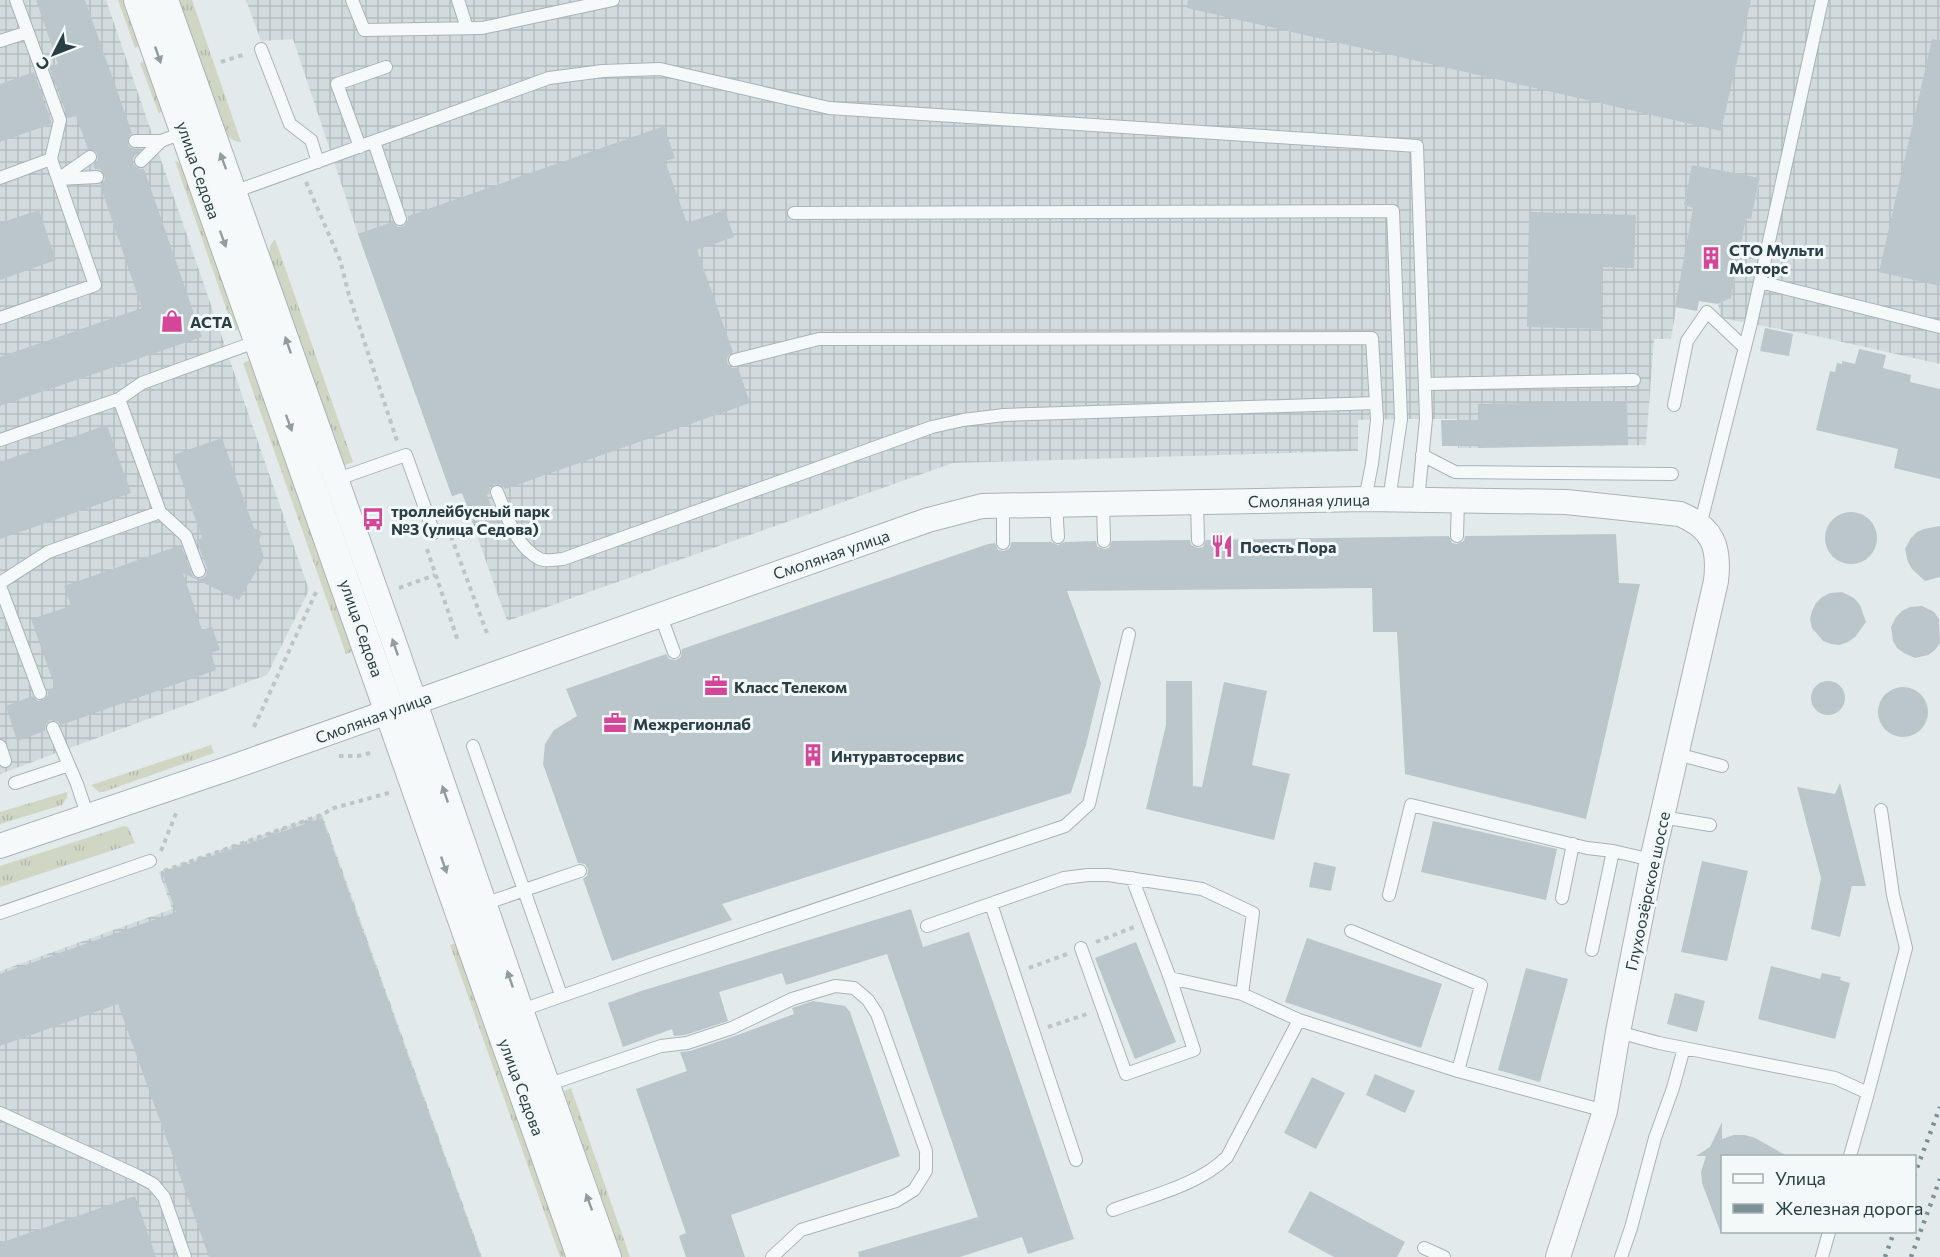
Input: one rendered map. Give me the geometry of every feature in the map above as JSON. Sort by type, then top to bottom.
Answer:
[{"type":"street","name":"улица Седова","points":[[139,0],[185,132],[222,197],[335,480],[402,707],[509,1014],[582,1257]]},
{"type":"street","name":"улица Седова","points":[[166,0],[185,132]]},
{"type":"street","name":"улица Седова","points":[[222,197],[260,340],[402,707],[484,904],[509,1014],[547,1085],[609,1257]]},
{"type":"street","name":"Смоляная улица","points":[[0,846],[402,707],[928,520],[982,506],[1377,500],[1566,502],[1680,514],[1692,519],[1700,526]]},
{"type":"street","name":"Глухоозёрское шоссе","points":[[1558,1257],[1605,1111],[1652,860],[1716,581],[1718,555],[1714,544],[1700,526]]},
{"type":"lane","points":[[0,318],[95,285],[51,159],[60,120],[16,0]]},
{"type":"lane","points":[[352,0],[364,30],[482,28],[613,0]]},
{"type":"lane","points":[[458,0],[467,28]]},
{"type":"lane","points":[[1700,526],[1745,348],[1822,0]]},
{"type":"lane","points":[[0,41],[28,32]]},
{"type":"lane","points":[[261,49],[290,124],[311,141],[318,162]]},
{"type":"lane","points":[[360,147],[337,84],[386,67]]},
{"type":"lane","points":[[222,197],[549,78],[603,71],[660,69],[829,108],[1417,146],[1426,419],[1418,501]]},
{"type":"lane","points":[[135,141],[185,132]]},
{"type":"lane","points":[[141,161],[185,132]]},
{"type":"lane","points":[[374,142],[400,219]]},
{"type":"lane","points":[[59,179],[90,157]]},
{"type":"lane","points":[[0,178],[51,159]]},
{"type":"lane","points":[[59,179],[97,177]]},
{"type":"lane","points":[[794,213],[1393,211],[1401,419],[1377,500]]},
{"type":"lane","points":[[1760,282],[1940,327]]},
{"type":"lane","points":[[1674,405],[1687,341],[1707,312],[1745,348]]},
{"type":"lane","points":[[735,360],[819,339],[1372,338],[1377,420],[1372,464],[1377,500]]},
{"type":"lane","points":[[0,440],[119,399],[142,383],[260,340]]},
{"type":"lane","points":[[1425,384],[1634,380]]},
{"type":"lane","points":[[119,399],[160,512],[186,536],[199,572]]},
{"type":"lane","points":[[497,492],[513,530],[525,547],[541,560],[563,559],[932,427],[963,420],[1004,415],[1376,403]]},
{"type":"lane","points":[[335,480],[406,454],[436,538]]},
{"type":"lane","points":[[1422,455],[1455,472],[1672,474]]},
{"type":"lane","points":[[1457,536],[1458,501]]},
{"type":"lane","points":[[1197,502],[1198,540]]},
{"type":"lane","points":[[1103,503],[1104,541]]},
{"type":"lane","points":[[1056,504],[1058,537]]},
{"type":"lane","points":[[1002,505],[1003,543]]},
{"type":"lane","points":[[40,693],[5,613],[0,585],[48,552],[160,512]]},
{"type":"lane","points":[[660,614],[674,652]]},
{"type":"lane","points":[[509,1014],[1065,826],[1089,804],[1129,634]]},
{"type":"lane","points":[[53,728],[88,817]]},
{"type":"lane","points":[[0,746],[5,761]]},
{"type":"lane","points":[[473,746],[561,995]]},
{"type":"lane","points":[[1677,754],[1722,766]]},
{"type":"lane","points":[[15,783],[69,765]]},
{"type":"lane","points":[[1389,895],[1411,805],[1573,844],[1652,860]]},
{"type":"lane","points":[[1850,1155],[1906,948],[1893,895],[1881,810]]},
{"type":"lane","points":[[1662,817],[1710,825]]},
{"type":"lane","points":[[1562,898],[1573,844]]},
{"type":"lane","points":[[1592,950],[1613,851]]},
{"type":"lane","points":[[0,913],[150,861]]},
{"type":"lane","points":[[484,904],[580,871]]},
{"type":"lane","points":[[927,926],[1064,878],[1108,875],[1202,889],[1253,913],[1242,994]]},
{"type":"lane","points":[[1081,948],[1126,1074],[1194,1050],[1170,978],[1132,878]]},
{"type":"lane","points":[[991,904],[1076,1160]]},
{"type":"lane","points":[[1351,931],[1481,985],[1458,1071]]},
{"type":"lane","points":[[1170,978],[1242,994],[1299,1020],[1458,1071],[1605,1111]]},
{"type":"lane","points":[[547,1085],[661,1046],[687,1043],[732,1028],[792,999],[835,987],[854,988],[877,1014],[927,1150],[926,1171],[914,1190],[896,1201],[801,1230],[772,1257]]},
{"type":"lane","points":[[1113,1210],[1197,1179],[1215,1169],[1227,1157],[1299,1020]]},
{"type":"lane","points":[[1618,1032],[1683,1048],[1835,1077],[1868,1093]]},
{"type":"lane","points":[[1621,1257],[1683,1048]]},
{"type":"lane","points":[[0,1113],[153,1184],[164,1197],[185,1257]]},
{"type":"lane","points":[[1822,1257],[1829,1233]]},
{"type":"lane","points":[[1424,1248],[1444,1257]]},
{"type":"path","points":[[221,62],[261,49]]},
{"type":"path","points":[[300,168],[340,260],[349,295],[402,456]]},
{"type":"path","points":[[458,641],[425,545],[436,538],[452,536],[488,636]]},
{"type":"path","points":[[398,588],[435,575]]},
{"type":"path","points":[[254,727],[317,590]]},
{"type":"path","points":[[178,807],[159,857],[150,861],[158,873],[311,819],[334,808],[394,792]]},
{"type":"path","points":[[1034,1032],[1102,1009]]},
{"type":"shaded area","points":[[0,0],[106,0],[309,590],[267,675],[0,774]]},
{"type":"shaded area","points":[[246,0],[1940,0],[1940,364],[1816,336],[1721,318],[1718,304],[1731,298],[1746,218],[1751,218],[1760,179],[1693,165],[1684,205],[1693,208],[1671,339],[1654,339],[1646,445],[1458,448],[1457,419],[1358,420],[1358,451],[953,463],[507,621],[462,493],[452,496],[358,234],[293,39],[261,41]]},
{"type":"shaded area","points":[[322,814],[482,1257],[0,1257],[0,971],[172,909],[159,872]]},
{"type":"green space","points":[[118,0],[126,0],[142,45],[135,48]]},
{"type":"green space","points":[[179,0],[192,0],[241,142],[231,139],[226,133]]},
{"type":"green space","points":[[147,60],[163,109],[159,114],[140,63]]},
{"type":"green space","points":[[175,161],[183,164],[241,328],[234,331]]},
{"type":"green space","points":[[275,239],[353,462],[344,465],[269,256],[270,246]]},
{"type":"green space","points":[[252,359],[355,651],[346,654],[243,363]]},
{"type":"green space","points":[[211,745],[214,753],[103,792],[99,792],[91,785]]},
{"type":"green space","points":[[67,792],[62,805],[0,824],[0,812]]},
{"type":"green space","points":[[124,826],[128,827],[135,843],[0,887],[0,866]]},
{"type":"green space","points":[[457,943],[483,1014],[480,1015],[483,1025],[486,1024],[569,1257],[560,1257],[450,945]]},
{"type":"green space","points":[[571,1088],[630,1257],[622,1257],[564,1091]]},
{"type":"building","points":[[36,0],[85,0],[132,133],[128,137],[128,145],[137,149],[138,152],[133,158],[133,164],[138,169],[144,169],[202,337],[0,406],[0,357],[142,308],[100,185],[105,180],[104,173],[100,169],[95,169],[93,165],[98,160],[97,153],[93,149],[88,149],[76,116],[68,118],[49,67],[58,64]]},
{"type":"building","points":[[1188,0],[1751,0],[1721,131],[1187,8]]},
{"type":"building","points":[[1932,39],[1940,40],[1940,286],[1879,272]]},
{"type":"building","points":[[34,72],[51,124],[0,142],[0,84]]},
{"type":"building","points":[[664,126],[675,158],[665,161],[687,223],[725,210],[734,237],[697,250],[733,352],[727,357],[727,363],[732,368],[738,368],[750,403],[505,489],[502,485],[494,484],[487,495],[491,506],[470,513],[462,493],[452,496],[358,234],[392,222],[398,227],[403,227],[408,221],[408,216]]},
{"type":"building","name":"СТО Мульти Моторс","points":[[1692,165],[1760,178],[1751,219],[1746,218],[1731,298],[1718,304],[1699,301],[1697,311],[1675,307],[1693,208],[1684,205]]},
{"type":"building","points":[[39,210],[56,260],[0,280],[0,223]]},
{"type":"building","points":[[1529,212],[1636,215],[1634,268],[1602,267],[1601,329],[1527,327]]},
{"type":"building","points":[[1765,328],[1793,334],[1789,356],[1760,351]]},
{"type":"building","points":[[1859,349],[1886,355],[1883,368],[1911,375],[1910,382],[1940,389],[1940,479],[1894,468],[1898,449],[1816,430],[1830,371],[1835,372],[1837,363],[1842,364],[1842,361],[1855,364]]},
{"type":"building","points":[[1627,401],[1628,445],[1478,448],[1478,446],[1442,446],[1441,420],[1478,420],[1478,404]]},
{"type":"building","points":[[107,425],[131,493],[0,539],[0,462]]},
{"type":"building","points":[[222,438],[254,528],[262,532],[259,540],[264,558],[239,600],[183,573],[202,630],[212,627],[220,650],[211,653],[216,670],[61,725],[57,721],[50,720],[46,724],[45,731],[17,741],[6,706],[32,696],[38,701],[43,700],[48,695],[48,690],[55,687],[31,619],[71,606],[64,586],[181,545],[193,577],[201,579],[206,576],[207,568],[196,540],[202,538],[173,455]]},
{"type":"building","points":[[1851,512],[1861,514],[1869,520],[1875,528],[1877,538],[1875,548],[1869,556],[1861,562],[1851,564],[1841,562],[1833,556],[1827,548],[1825,538],[1827,528],[1833,520],[1841,514]]},
{"type":"building","points":[[1940,526],[1940,577],[1925,581],[1912,569],[1905,549],[1917,532]]},
{"type":"building","name":"Интуравтосервис","points":[[1616,534],[1619,583],[1640,584],[1586,819],[1405,774],[1397,632],[1373,632],[1372,588],[1067,591],[1101,683],[1086,745],[1071,793],[722,904],[732,920],[612,961],[583,879],[587,876],[588,869],[585,864],[578,863],[543,764],[545,744],[554,730],[577,716],[566,689],[666,654],[669,659],[676,660],[681,657],[682,649],[988,544],[995,543],[998,550],[1004,551],[1010,548],[1011,542],[1051,542],[1058,545],[1065,542],[1096,541],[1097,546],[1104,549],[1109,548],[1112,541],[1190,540],[1191,545],[1198,548],[1203,547],[1206,540],[1449,536],[1452,543],[1457,544],[1464,541],[1465,536]]},
{"type":"building","points":[[1842,592],[1854,598],[1860,605],[1866,622],[1855,637],[1848,642],[1840,645],[1831,644],[1823,641],[1812,628],[1810,619],[1816,603],[1822,597],[1830,593]]},
{"type":"building","points":[[1922,606],[1934,612],[1939,619],[1940,643],[1928,655],[1915,658],[1897,648],[1893,641],[1891,627],[1902,611],[1910,607]]},
{"type":"building","points":[[1166,681],[1192,681],[1193,786],[1202,787],[1224,682],[1267,691],[1252,765],[1290,774],[1274,840],[1146,809],[1166,725]]},
{"type":"building","points":[[1828,681],[1840,686],[1845,698],[1840,710],[1828,715],[1816,710],[1811,698],[1816,686]]},
{"type":"building","points":[[1898,687],[1908,687],[1921,694],[1928,707],[1928,717],[1921,730],[1908,737],[1898,737],[1889,733],[1882,726],[1878,717],[1878,707],[1882,698],[1889,691]]},
{"type":"building","points":[[1840,783],[1866,886],[1852,886],[1840,937],[1811,929],[1821,878],[1797,787],[1835,794]]},
{"type":"building","points":[[322,818],[481,1257],[209,1257],[118,1004],[0,1046],[0,974],[176,912],[162,873]]},
{"type":"building","points":[[1433,821],[1557,849],[1546,900],[1421,872]]},
{"type":"building","points":[[1702,861],[1748,871],[1727,961],[1681,952]]},
{"type":"building","points":[[1314,862],[1336,867],[1331,891],[1309,887]]},
{"type":"building","points":[[911,909],[923,947],[969,932],[1074,1239],[1028,1254],[1022,1237],[960,1257],[859,1257],[858,1252],[978,1217],[887,954],[786,985],[782,973],[719,992],[728,1021],[685,1035],[674,1036],[672,1029],[623,1047],[608,1003]]},
{"type":"building","points":[[1307,938],[1442,984],[1421,1048],[1285,1002]]},
{"type":"building","points":[[1136,942],[1176,1042],[1135,1059],[1095,958]]},
{"type":"building","points":[[1771,966],[1820,979],[1822,973],[1841,977],[1840,980],[1850,983],[1835,1039],[1758,1019]]},
{"type":"building","points":[[1526,968],[1568,979],[1540,1082],[1498,1070]]},
{"type":"building","points":[[1675,993],[1705,1001],[1697,1032],[1667,1024]]},
{"type":"building","points":[[813,1001],[845,1006],[850,1012],[900,1156],[731,1215],[745,1257],[686,1257],[679,1236],[686,1233],[636,1089],[687,1071],[680,1052],[690,1051],[735,1036],[794,1014],[792,1008]]},
{"type":"building","points":[[1375,1074],[1415,1091],[1405,1113],[1366,1095]]},
{"type":"building","points":[[1312,1077],[1345,1093],[1316,1149],[1284,1133]]},
{"type":"building","points":[[1722,1122],[1722,1139],[1734,1135],[1745,1135],[1785,1155],[1721,1155],[1721,1231],[1702,1183],[1701,1172],[1706,1156],[1696,1156],[1710,1147]]},
{"type":"building","points":[[1310,1191],[1405,1242],[1397,1257],[1334,1257],[1288,1232]]},
{"type":"building","points":[[135,1196],[156,1257],[0,1257],[0,1243]]},
{"type":"railway","points":[[1916,1171],[1940,1107]]},
{"type":"railway","points":[[1911,1257],[1940,1179]]},
{"type":"railway","points":[[1885,1257],[1894,1233]]},
{"type":"place","name":"СТО Мульти Моторс","points":[[1711,258]]},
{"type":"place","name":"АСТА","points":[[172,321]]},
{"type":"place","name":"троллейбусный парк №3 (улица Седова)","points":[[373,519]]},
{"type":"place","name":"Поесть Пора","points":[[1222,546]]},
{"type":"place","name":"Класс Телеком","points":[[716,686]]},
{"type":"place","name":"Межрегионлаб","points":[[615,723]]},
{"type":"place","name":"Интуравтосервис","points":[[813,755]]}]
